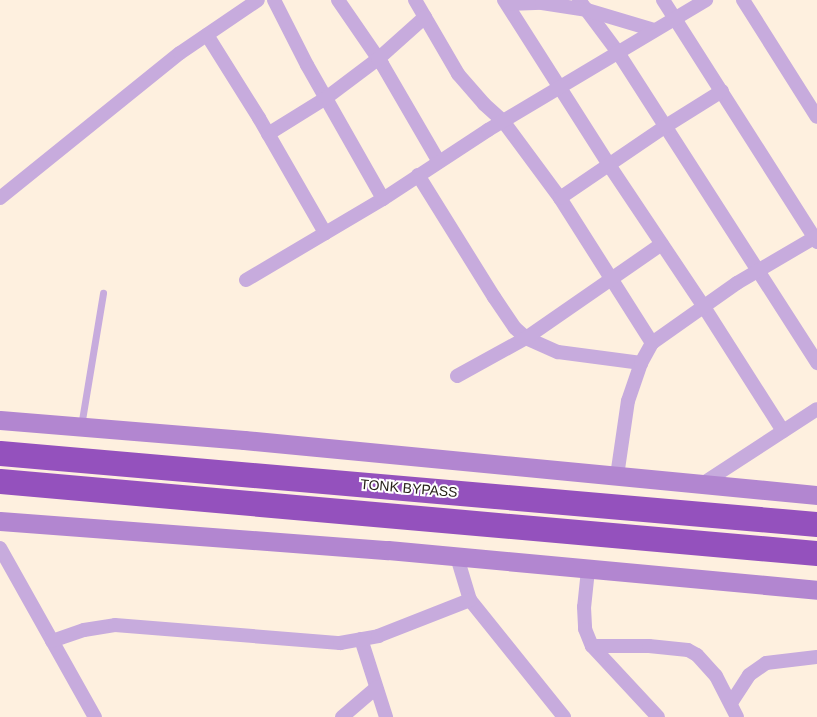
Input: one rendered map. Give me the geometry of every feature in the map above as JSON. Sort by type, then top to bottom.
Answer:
[{"type":"highway","name":"TONK BYPASS","points":[[0,453],[817,524]]},
{"type":"highway","points":[[0,481],[817,553]]},
{"type":"street","points":[[0,198],[180,53],[258,0]]},
{"type":"street","points":[[274,0],[383,199]]},
{"type":"street","points":[[338,0],[378,59],[439,162]]},
{"type":"street","points":[[415,0],[458,74],[484,104],[503,121],[560,198],[652,343]]},
{"type":"street","points":[[617,476],[628,400],[641,363],[652,343],[758,271],[816,239],[663,0]]},
{"type":"street","points":[[246,280],[383,199],[503,121],[617,51],[706,0]]},
{"type":"street","points":[[743,0],[817,117]]},
{"type":"street","points":[[506,2],[583,5],[654,30]]},
{"type":"street","points":[[506,2],[608,165],[704,307],[783,431]]},
{"type":"street","points":[[583,5],[617,51],[817,363]]},
{"type":"street","points":[[268,134],[326,98],[378,59],[425,17]]},
{"type":"street","points":[[207,35],[325,232]]},
{"type":"street","points":[[560,198],[666,126],[722,92]]},
{"type":"street","points":[[418,175],[494,297],[515,328],[526,338],[558,352],[641,363]]},
{"type":"street","points":[[457,376],[526,338],[662,244]]},
{"type":"street","points":[[702,484],[817,409]]},
{"type":"street","points":[[0,420],[244,440],[817,495]]},
{"type":"street","points":[[0,521],[457,557],[817,590]]},
{"type":"street","points":[[0,548],[95,717]]},
{"type":"street","points":[[457,557],[470,600],[564,717]]},
{"type":"street","points":[[588,570],[584,607],[585,629],[592,646],[658,717]]},
{"type":"street","points":[[52,641],[84,630],[114,626],[340,644],[378,636],[470,600]]},
{"type":"street","points":[[362,639],[386,717]]},
{"type":"street","points":[[592,646],[649,646],[688,650],[697,656],[716,676],[737,717]]},
{"type":"street","points":[[731,703],[749,675],[766,663],[817,657]]},
{"type":"street","points":[[342,717],[376,688]]},
{"type":"lane","points":[[81,427],[103,293]]}]
